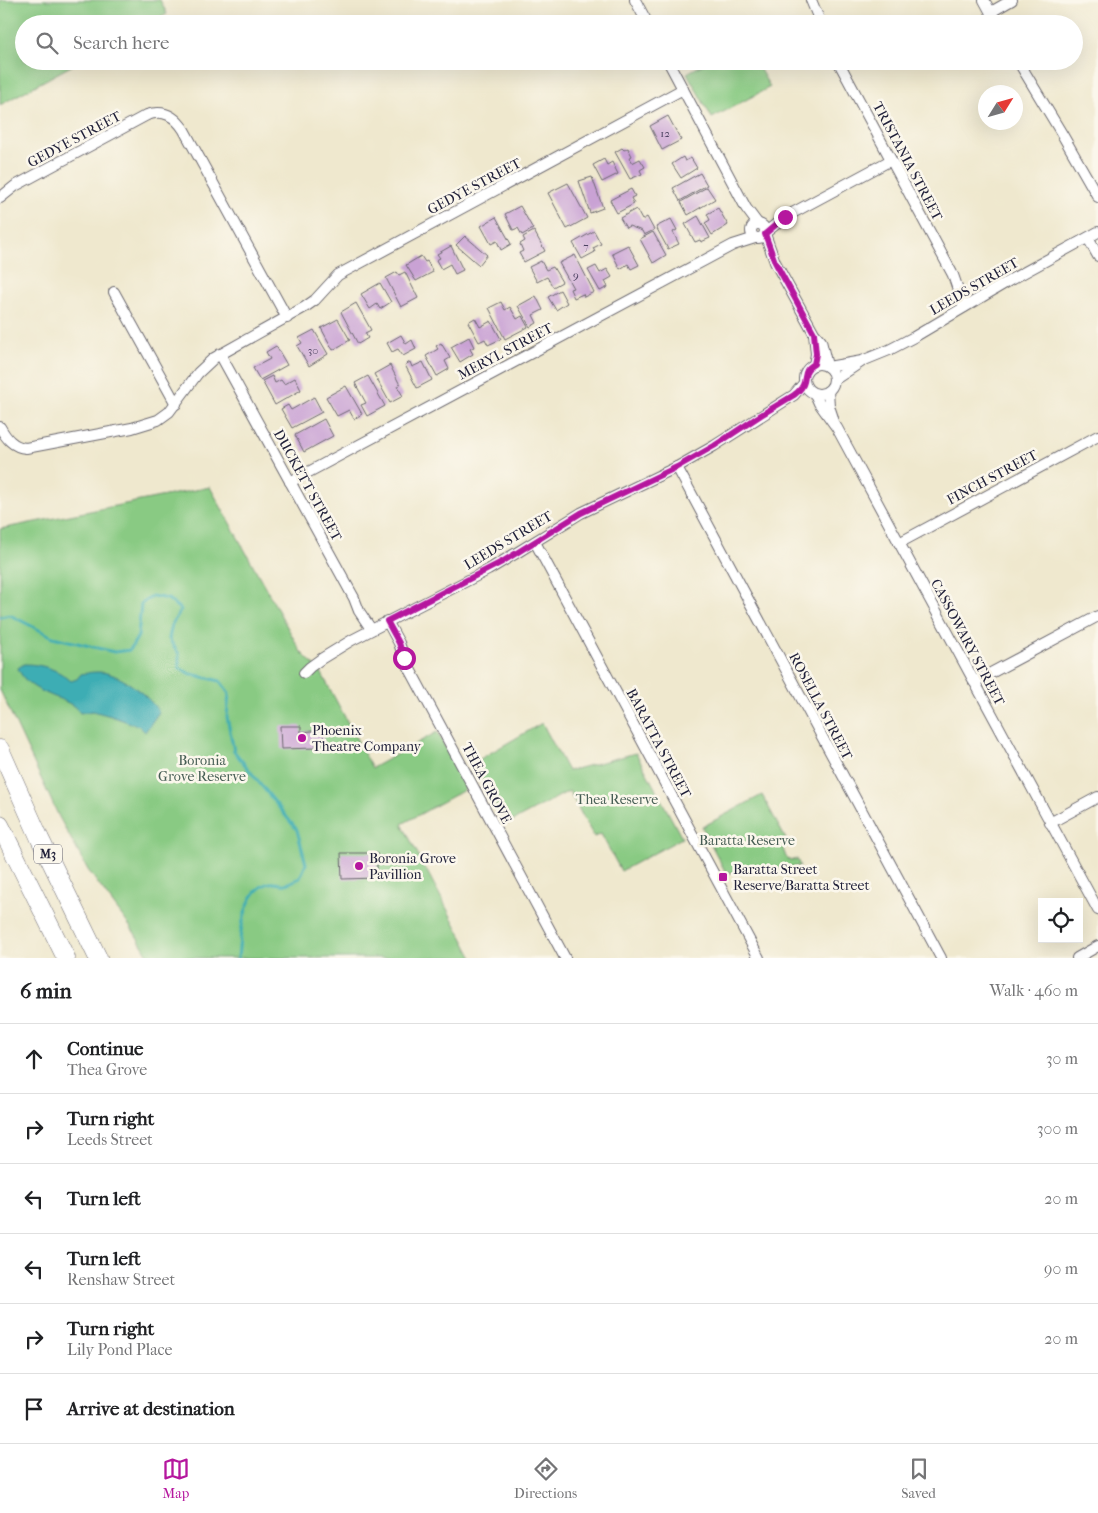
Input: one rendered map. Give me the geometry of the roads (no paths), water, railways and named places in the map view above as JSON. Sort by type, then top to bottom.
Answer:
[{"type":"highway","name":"M3","points":[[0,748],[40,839],[98,958]]},
{"type":"highway","name":"M3","points":[[0,825],[66,958]]},
{"type":"street","points":[[635,0],[643,15]]},
{"type":"street","points":[[811,0],[817,15]]},
{"type":"street","points":[[984,0],[992,15]]},
{"type":"street","points":[[991,12],[1012,0]]},
{"type":"street","points":[[673,70],[758,231],[814,333],[821,341],[828,366],[834,375],[833,385],[828,392],[829,406],[837,428]]},
{"type":"street","name":"TRISTANIA STREET","points":[[843,70],[969,304]]},
{"type":"street","points":[[1023,70],[1098,198]]},
{"type":"street","name":"GEDYE STREET","points":[[0,427],[6,438],[15,445],[23,448],[33,448],[142,426],[163,417],[176,404],[198,373],[220,354],[310,304],[332,279],[344,271],[683,89]]},
{"type":"street","name":"GEDYE STREET","points":[[0,198],[15,186],[148,115],[159,112],[170,115],[178,121],[184,130],[287,318]]},
{"type":"street","points":[[758,231],[891,160]]},
{"type":"street","name":"MERYL STREET","points":[[290,482],[758,231]]},
{"type":"street","name":"LEEDS STREET","points":[[834,380],[862,361],[914,337],[1098,232]]},
{"type":"street","points":[[1088,238],[1098,256]]},
{"type":"street","points":[[114,292],[176,404]]},
{"type":"street","points":[[814,333],[816,354],[814,364],[804,374],[804,383],[813,393],[828,392]]},
{"type":"street","name":"DUCKETT STREET","points":[[220,354],[354,598],[359,611],[372,629]]},
{"type":"street","name":"LEEDS STREET","points":[[828,366],[862,361]]},
{"type":"street","points":[[814,364],[828,366]]},
{"type":"street","name":"LEEDS STREET","points":[[304,673],[321,659],[372,629],[488,570],[581,513],[677,467],[714,446],[794,395],[804,383]]},
{"type":"street","name":"LEEDS STREET","points":[[780,404],[813,393]]},
{"type":"street","name":"CASSOWARY STREET","points":[[813,393],[837,428],[1097,910]]},
{"type":"street","name":"FINCH STREET","points":[[899,543],[1098,436]]},
{"type":"street","name":"ROSELLA STREET","points":[[677,467],[941,958]]},
{"type":"street","name":"BARATTA STREET","points":[[535,542],[759,958]]},
{"type":"street","points":[[974,682],[1098,616]]},
{"type":"street","name":"THEA GROVE","points":[[387,621],[399,643],[404,658],[565,958]]},
{"type":"street","points":[[1050,823],[1098,797]]},
{"type":"street","points":[[1077,958],[1098,946]]},
{"type":"street","points":[[1081,958],[1098,955]]},
{"type":"water","points":[[24,664],[49,668],[61,673],[71,681],[77,679],[81,674],[97,672],[114,675],[132,685],[148,698],[159,712],[145,732],[139,726],[111,716],[93,711],[80,713],[72,705],[41,691],[28,682],[18,668]]},
{"type":"waterway","points":[[0,617],[10,615],[53,637],[114,652],[130,650],[138,636],[141,604],[152,596],[168,599],[181,610],[172,624],[169,639],[179,654],[179,668],[191,674],[220,681],[229,693],[227,717],[234,751],[297,830],[306,864],[300,878],[285,884],[270,883],[261,887],[254,894],[245,914],[238,958]]},
{"type":"place","name":"Phoenix Theatre Company","points":[[302,738]]},
{"type":"place","name":"Boronia Grove Pavillion","points":[[359,866]]},
{"type":"place","name":"Baratta Street Reserve/Baratta Street","points":[[723,877]]},
{"type":"park label","name":"Boronia Grove Reserve","points":[[202,768]]},
{"type":"park label","name":"Thea Reserve","points":[[617,799]]},
{"type":"park label","name":"Baratta Reserve","points":[[747,840]]}]
